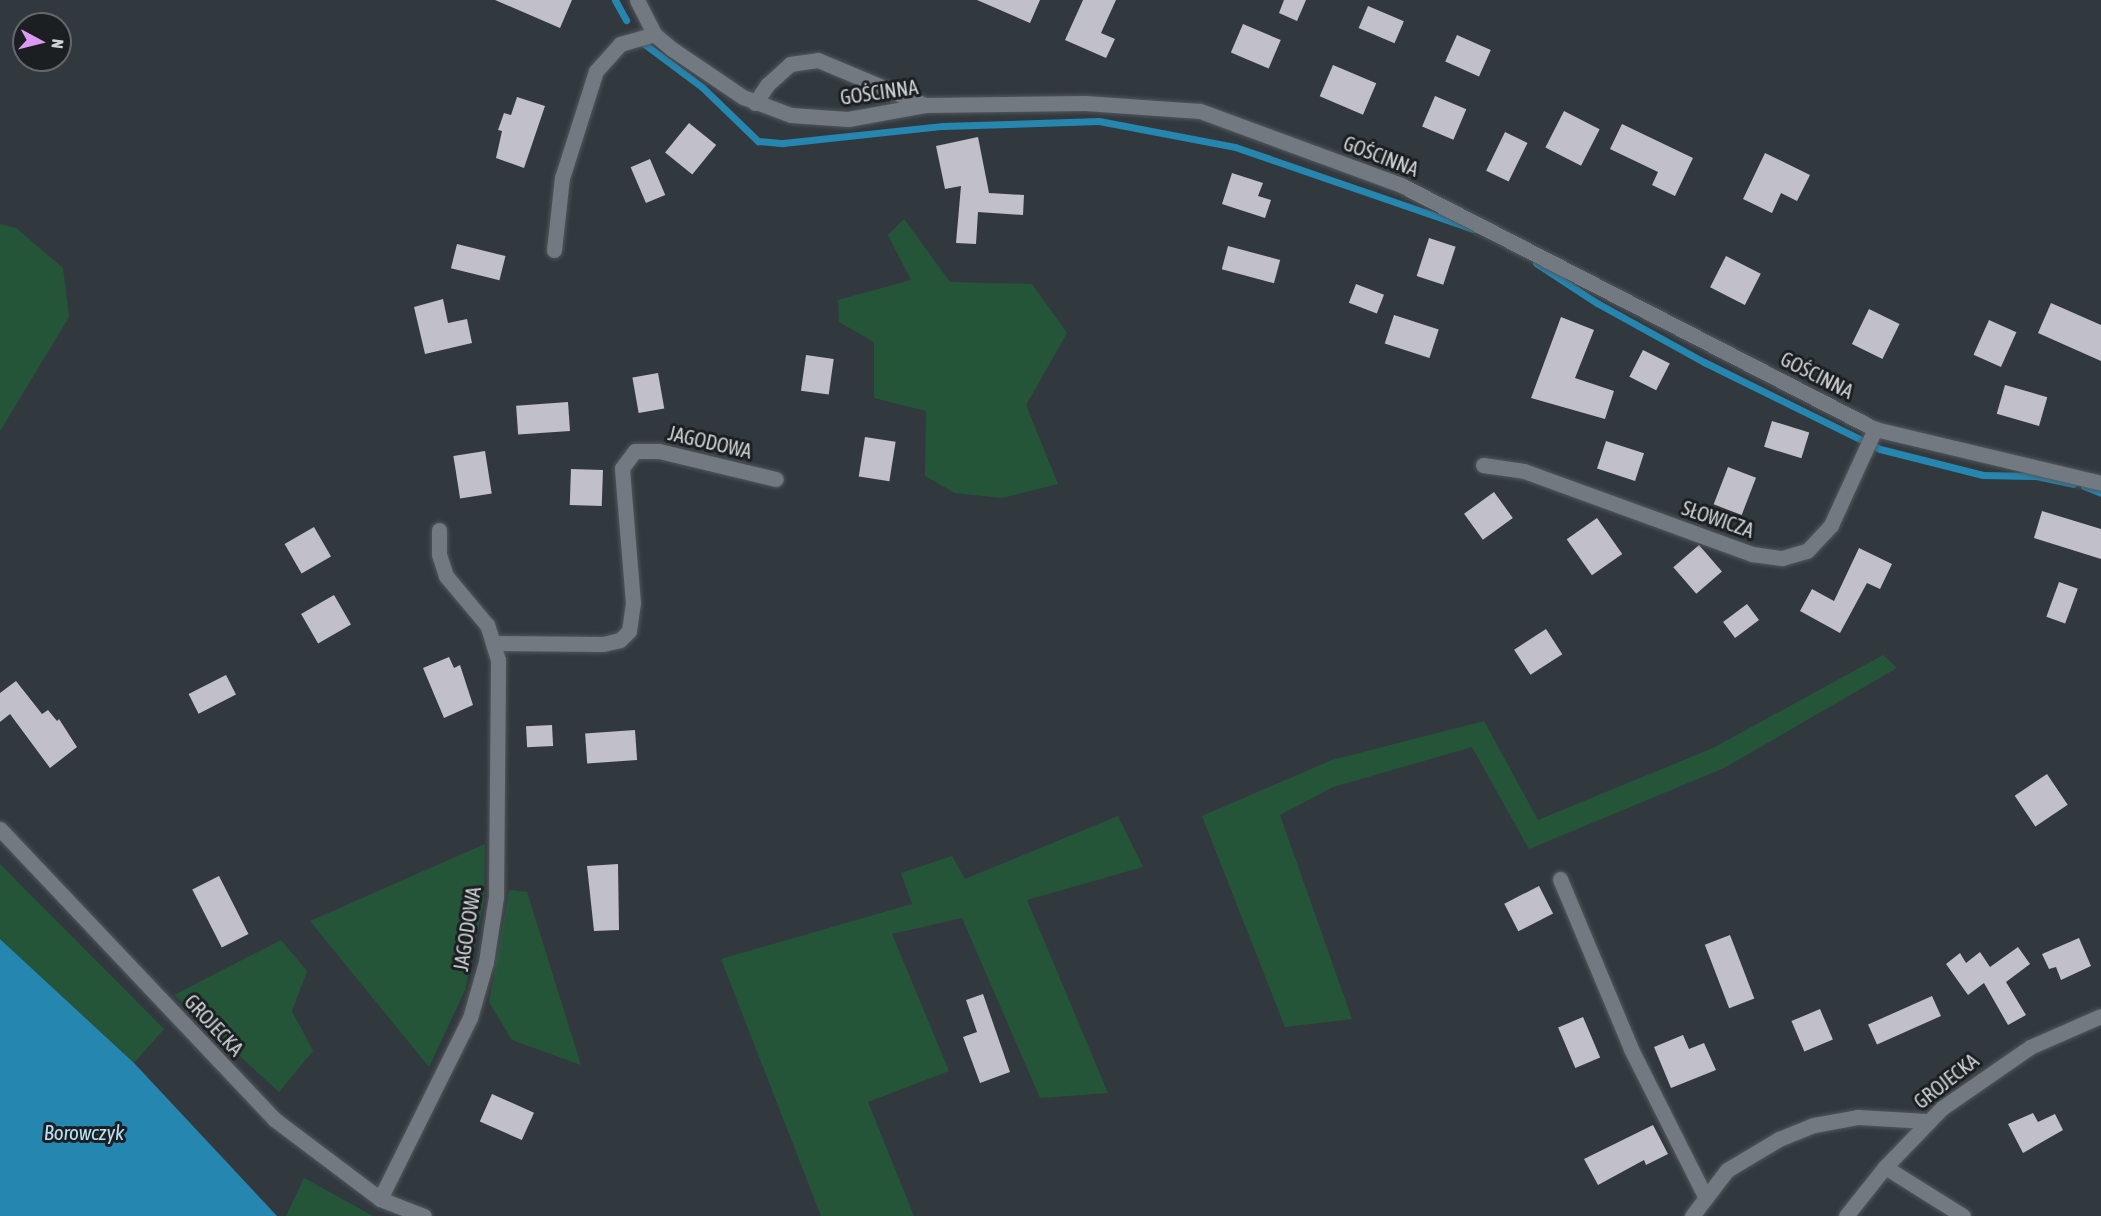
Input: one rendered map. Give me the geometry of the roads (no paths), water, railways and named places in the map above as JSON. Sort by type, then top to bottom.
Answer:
[{"type":"street","name":"GOŚCINNA","points":[[637,0],[654,34],[755,104],[791,115],[836,120],[925,105],[1085,103],[1200,111],[1401,185],[1875,429],[2101,483]]},
{"type":"street","points":[[554,250],[564,171],[598,67],[620,44],[654,34]]},
{"type":"street","points":[[755,104],[784,69],[809,60],[836,64],[925,105]]},
{"type":"street","name":"SŁOWICZA","points":[[1483,465],[1524,471],[1752,554],[1782,558],[1807,551],[1831,525],[1875,429]]},
{"type":"street","name":"JAGODOWA","points":[[495,643],[603,644],[614,643],[629,631],[634,610],[622,468],[635,451],[659,451],[776,480]]},
{"type":"street","name":"JAGODOWA","points":[[380,1199],[470,1018],[486,963],[496,897],[499,681],[495,643],[482,618],[446,576],[439,554],[439,530]]},
{"type":"street","name":"GROJECKA","points":[[0,829],[274,1119],[380,1199],[424,1216]]},
{"type":"street","points":[[1560,879],[1631,1049],[1704,1196]]},
{"type":"street","name":"GROJECKA","points":[[1846,1216],[1885,1167],[1928,1121],[2014,1057],[2101,1016]]},
{"type":"street","points":[[1692,1216],[1704,1196],[1727,1170],[1770,1144],[1814,1125],[1858,1117],[1928,1121]]},
{"type":"street","points":[[1885,1167],[1963,1216]]},
{"type":"water","name":"Borowczyk","points":[[0,939],[134,1063],[277,1216],[0,1216]]},
{"type":"waterway","points":[[615,0],[626,20]]},
{"type":"waterway","points":[[643,43],[702,87],[758,141],[783,143],[943,126],[1099,121],[1235,147],[1473,229]]},
{"type":"waterway","points":[[1536,263],[1597,303],[1704,362],[1880,449],[1983,475],[2036,476],[2073,484]]},
{"type":"waterway","points":[[2084,486],[2101,493]]}]
